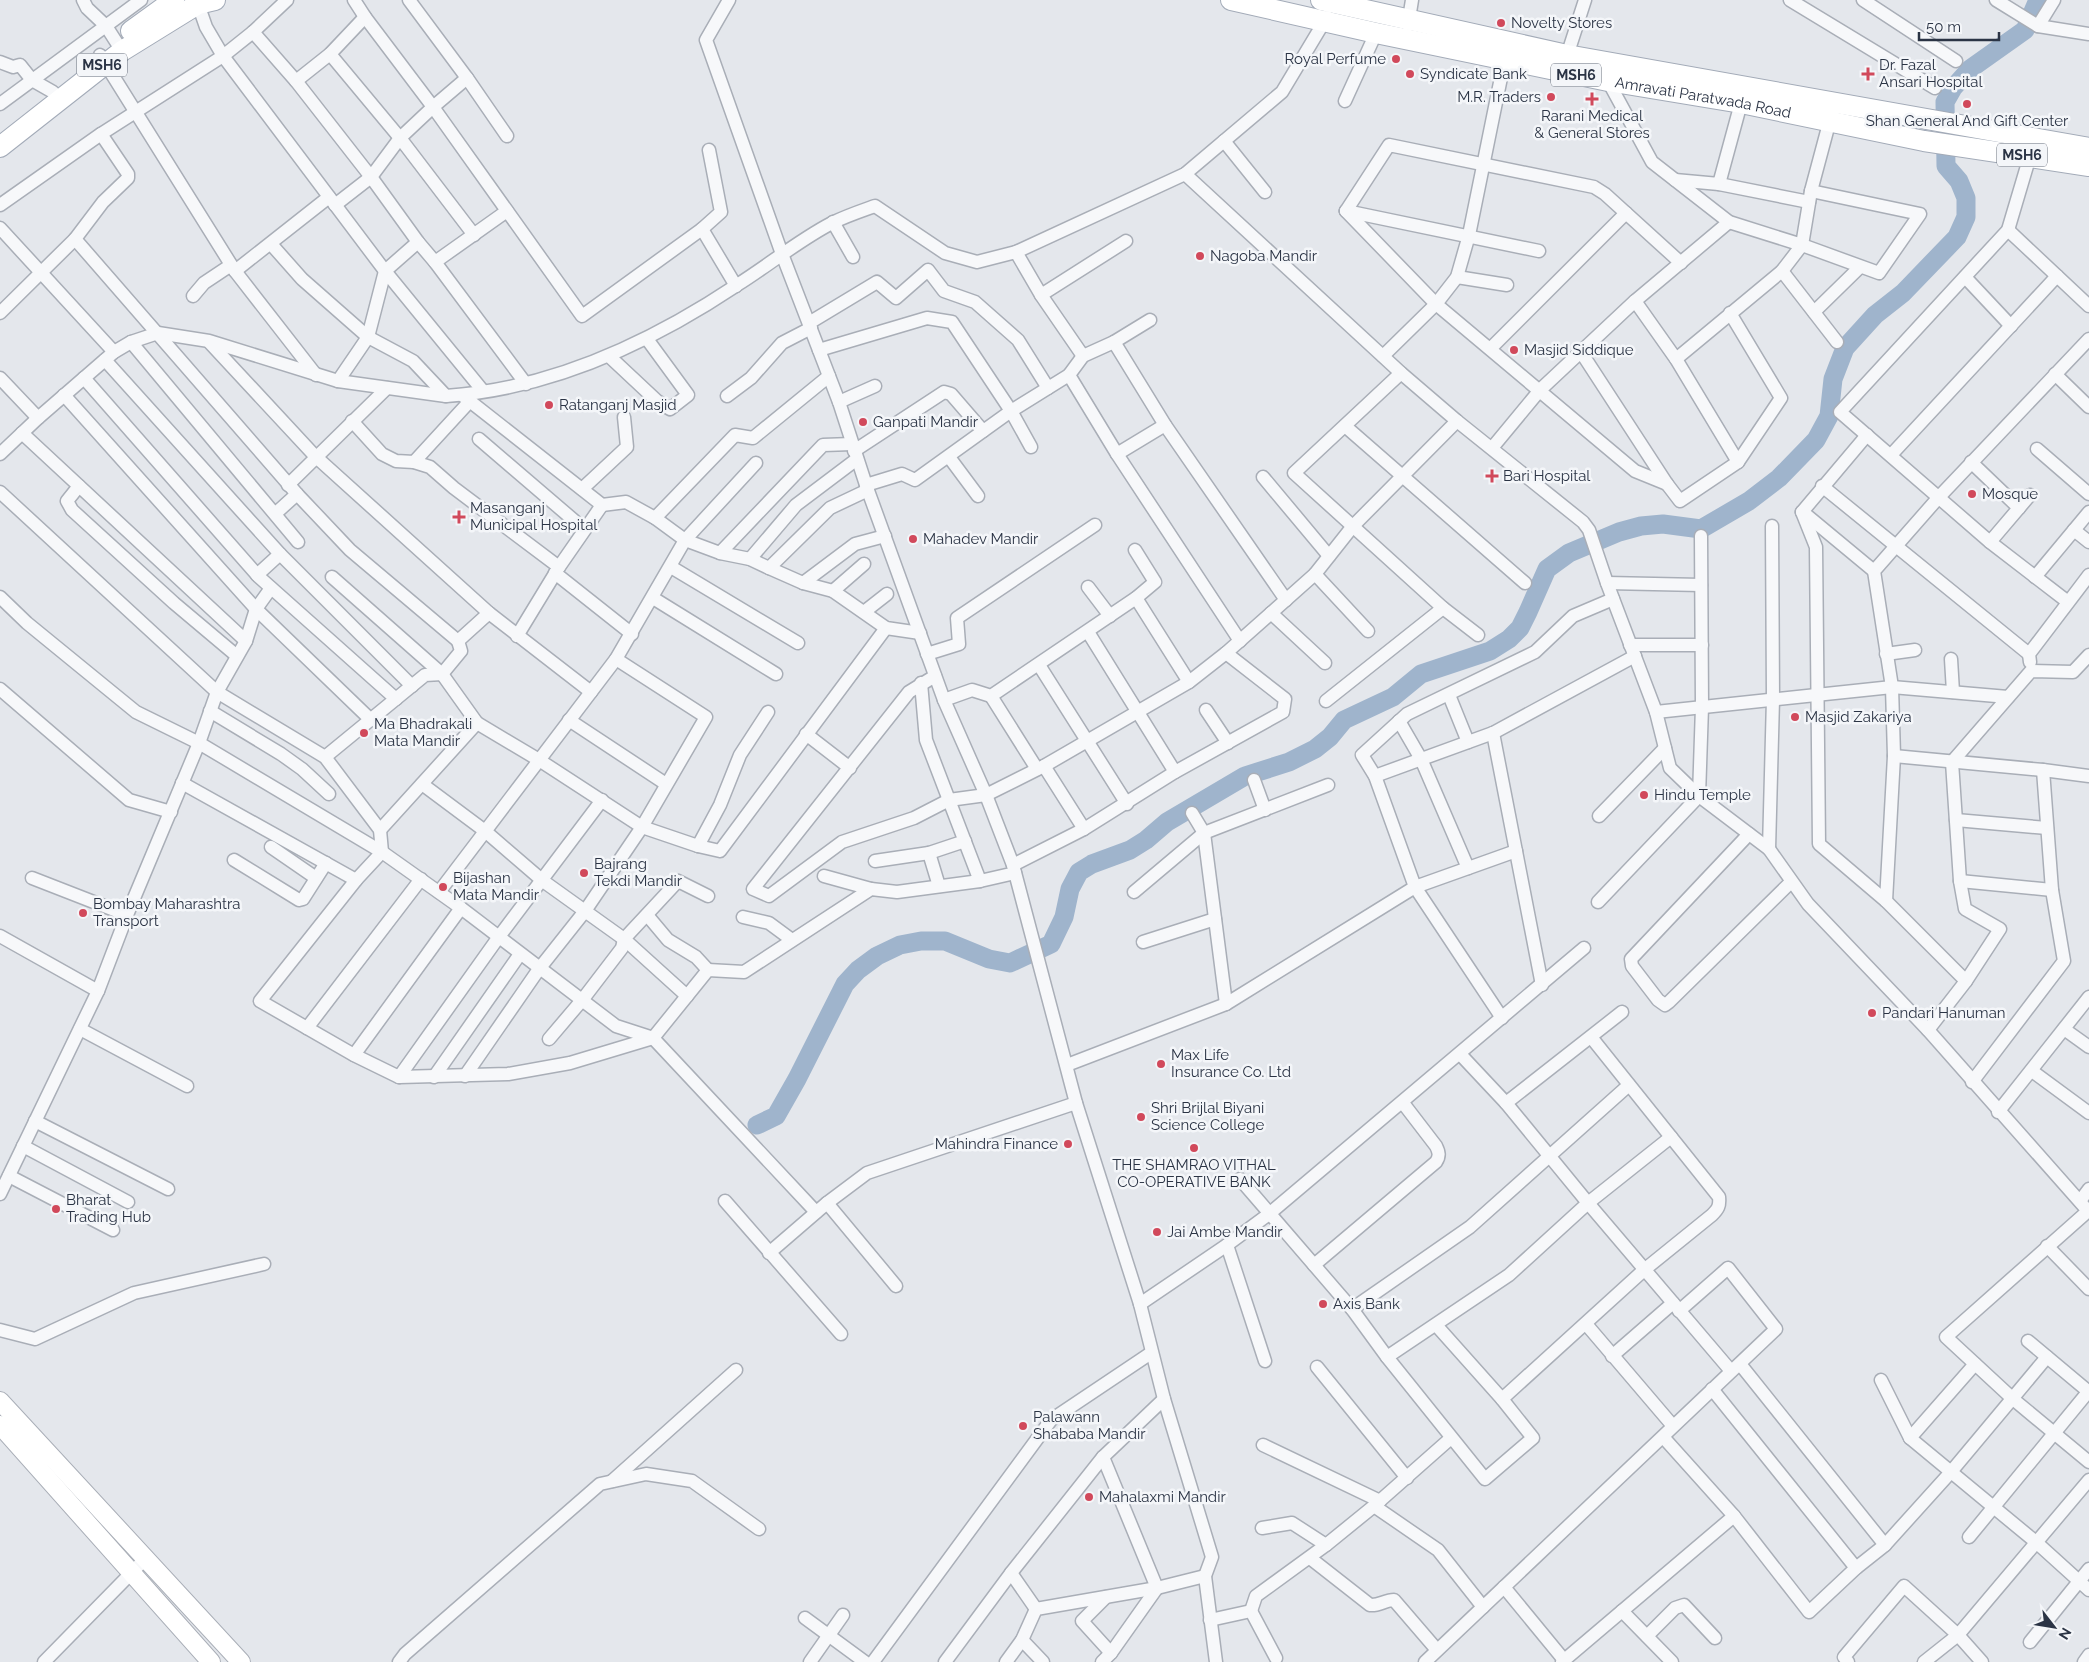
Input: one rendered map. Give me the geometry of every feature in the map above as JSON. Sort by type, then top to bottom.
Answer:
[{"type":"main road","name":"MSH6","points":[[0,147],[102,59],[114,40],[174,0]]},
{"type":"main road","name":"Amravati Paratwada Road","points":[[1231,0],[1326,8],[1410,10],[1507,50]]},
{"type":"main road","name":"MSH6","points":[[114,40],[207,2]]},
{"type":"main road","name":"Amravati Paratwada Road","points":[[1326,8],[1376,33],[1407,40],[1507,50],[1564,63],[1836,103],[2089,148]]},
{"type":"main road","name":"MSH6","points":[[0,135],[53,92],[102,59]]},
{"type":"main road","name":"Amravati Paratwada Road","points":[[1564,63],[1608,81],[1741,103],[1924,141],[2089,166]]},
{"type":"street","points":[[83,0],[87,8],[114,40]]},
{"type":"street","points":[[0,104],[32,80],[114,40],[141,0]]},
{"type":"street","points":[[0,205],[101,134],[223,56],[253,32],[287,0]]},
{"type":"street","points":[[354,0],[433,106],[582,316],[702,228],[720,212],[709,150]]},
{"type":"street","points":[[409,0],[507,136]]},
{"type":"street","points":[[729,0],[706,40],[782,254],[839,402],[854,451],[935,676],[986,795],[1014,869],[1076,1103],[1140,1304],[1164,1399],[1212,1557],[1206,1576],[1216,1662]]},
{"type":"street","points":[[1564,63],[1585,0]]},
{"type":"street","points":[[1790,0],[1935,88]]},
{"type":"street","points":[[1863,0],[1956,61]]},
{"type":"street","points":[[1996,0],[2035,24],[2089,34]]},
{"type":"street","points":[[2035,24],[2054,0]]},
{"type":"street","points":[[207,2],[206,27],[223,56],[384,271],[483,391]]},
{"type":"street","points":[[0,454],[38,418],[110,356],[130,342],[158,333],[209,342],[338,381],[466,398],[483,391],[526,384],[610,357],[647,339],[736,286],[833,222],[875,206],[945,253],[976,262],[1016,252],[1185,174],[1282,92],[1326,8]]},
{"type":"street","points":[[1407,40],[1410,10]]},
{"type":"street","points":[[296,81],[330,54],[365,17]]},
{"type":"street","points":[[253,32],[296,81],[371,177],[526,384]]},
{"type":"street","points":[[1345,101],[1376,33]]},
{"type":"street","points":[[1383,356],[1436,304],[1457,277],[1469,236],[1507,50]]},
{"type":"street","points":[[330,54],[400,138],[474,235]]},
{"type":"street","points":[[102,59],[233,268],[316,375]]},
{"type":"street","points":[[0,62],[13,67]]},
{"type":"street","points":[[0,74],[20,65],[32,80],[53,92]]},
{"type":"street","points":[[193,296],[204,283],[233,268],[271,244],[332,201],[371,177],[400,138],[433,106],[467,78]]},
{"type":"street","points":[[1608,81],[1652,162],[1675,180],[1729,222],[1802,245],[1879,273],[1920,214],[1719,184],[1675,180]]},
{"type":"street","points":[[1719,184],[1741,103]]},
{"type":"street","points":[[1676,359],[1782,270],[1802,245],[1810,197],[1829,122],[1836,103]]},
{"type":"street","points":[[0,313],[75,239],[103,202],[128,178],[128,174],[101,134]]},
{"type":"street","points":[[1224,141],[1265,192]]},
{"type":"street","points":[[1346,211],[1389,145],[1594,187],[1601,191],[1681,263]]},
{"type":"street","points":[[2030,156],[2008,230],[1840,412],[1990,542],[2068,602]]},
{"type":"street","points":[[1185,174],[1401,373],[1457,421],[1583,522],[1589,530],[1656,712],[1670,768],[1699,796],[1769,848],[1808,904],[1928,1030],[1998,1112],[2085,1208]]},
{"type":"street","points":[[435,262],[506,211]]},
{"type":"street","points":[[1346,211],[1539,251]]},
{"type":"street","points":[[1346,211],[1436,304],[1635,470],[1667,484]]},
{"type":"street","points":[[1491,348],[1626,213]]},
{"type":"street","points":[[833,222],[853,257]]},
{"type":"street","points":[[1492,448],[1540,390],[1635,301],[1729,222]]},
{"type":"street","points":[[0,228],[41,273],[267,540],[412,686]]},
{"type":"street","points":[[702,228],[736,286]]},
{"type":"street","points":[[2008,230],[2089,306]]},
{"type":"street","points":[[75,239],[292,489],[350,550],[458,641],[461,651],[442,674],[425,675],[325,757]]},
{"type":"street","points":[[338,381],[368,337],[384,271],[418,242]]},
{"type":"street","points":[[1041,295],[1126,242]]},
{"type":"street","points":[[271,244],[302,280],[368,337],[413,361],[446,396]]},
{"type":"street","points":[[1016,252],[1041,295],[1083,356]]},
{"type":"street","points":[[1814,312],[1860,267]]},
{"type":"street","points":[[727,396],[751,378],[782,343],[877,282],[896,298],[928,270],[944,291],[975,302],[1018,340],[1048,388]]},
{"type":"street","points":[[1782,270],[1837,342]]},
{"type":"street","points":[[1891,455],[2057,276]]},
{"type":"street","points":[[1457,277],[1507,284]]},
{"type":"street","points":[[1965,277],[2012,326]]},
{"type":"street","points":[[1635,301],[1676,359],[1738,462]]},
{"type":"street","points":[[1581,352],[1680,501],[1738,462],[1781,398],[1730,313]]},
{"type":"street","points":[[819,350],[927,318],[952,322],[1011,411],[1031,448]]},
{"type":"street","points":[[769,568],[830,508],[867,487],[902,474],[915,480],[1011,411],[1070,375],[1083,356],[1114,342],[1150,320]]},
{"type":"street","points":[[610,357],[657,401],[670,409],[688,395],[647,339]]},
{"type":"street","points":[[1874,571],[1939,497],[2089,339]]},
{"type":"street","points":[[130,342],[298,542]]},
{"type":"street","points":[[209,342],[315,456],[489,613],[591,692]]},
{"type":"street","points":[[1114,342],[1164,425],[1286,600]]},
{"type":"street","points":[[1401,373],[1294,474],[1443,608],[1478,635]]},
{"type":"street","points":[[2055,374],[2089,407]]},
{"type":"street","points":[[1070,375],[1117,454],[1240,641]]},
{"type":"street","points":[[655,518],[735,435],[753,438],[829,376]]},
{"type":"street","points":[[0,378],[38,418]]},
{"type":"street","points":[[84,378],[257,575],[396,699]]},
{"type":"street","points":[[839,402],[875,386]]},
{"type":"street","points":[[267,540],[292,489],[315,456],[387,388]]},
{"type":"street","points":[[750,559],[796,505],[854,451],[944,392],[951,394],[983,431]]},
{"type":"street","points":[[64,395],[256,609],[370,720]]},
{"type":"street","points":[[414,462],[466,398]]},
{"type":"street","points":[[466,398],[602,505],[626,502],[655,518],[686,540],[720,554],[750,559],[803,583],[833,591],[886,628],[920,633]]},
{"type":"street","points":[[582,490],[627,447],[624,417]]},
{"type":"street","points":[[352,421],[382,454],[396,462],[414,462],[430,467],[557,570],[632,634]]},
{"type":"street","points":[[935,676],[909,692],[754,889],[769,896],[842,842],[914,818],[950,800],[986,795],[1041,767],[1189,682],[1240,641],[1315,574],[1353,526],[1457,421]]},
{"type":"street","points":[[1117,454],[1164,425]]},
{"type":"street","points":[[1345,426],[1525,583]]},
{"type":"street","points":[[22,433],[246,641]]},
{"type":"street","points":[[1802,512],[1867,435]]},
{"type":"street","points":[[479,439],[584,530]]},
{"type":"street","points":[[720,554],[823,446],[854,451]]},
{"type":"street","points":[[2037,448],[2089,494]]},
{"type":"street","points":[[949,457],[978,496]]},
{"type":"street","points":[[1972,462],[2019,508]]},
{"type":"street","points":[[439,892],[616,659],[686,540],[756,463]]},
{"type":"street","points":[[1263,477],[1329,556]]},
{"type":"street","points":[[79,486],[67,501],[72,510],[174,603],[237,656]]},
{"type":"street","points":[[1822,486],[2029,654]]},
{"type":"street","points":[[0,492],[217,692],[325,757],[380,830],[382,852],[356,880],[260,1001],[354,1055],[399,1077],[508,1074],[570,1063],[653,1038],[708,970]]},
{"type":"street","points":[[1990,542],[2030,495]]},
{"type":"street","points":[[518,636],[557,570],[602,505]]},
{"type":"street","points":[[1802,512],[1874,571],[1892,687],[1894,756],[1886,901]]},
{"type":"street","points":[[1802,512],[1816,547],[1819,844],[1886,901],[1966,981]]},
{"type":"street","points":[[2036,577],[2089,512]]},
{"type":"street","points":[[927,654],[959,644],[957,618],[1095,525]]},
{"type":"street","points":[[1769,848],[1773,699],[1772,526]]},
{"type":"street","points":[[2074,530],[2089,542]]},
{"type":"street","points":[[803,583],[856,544],[885,536]]},
{"type":"street","points":[[1598,902],[1699,796],[1702,707],[1701,536]]},
{"type":"street","points":[[991,696],[1088,632],[1155,582],[1135,550]]},
{"type":"street","points":[[257,575],[280,554]]},
{"type":"street","points":[[833,591],[864,564]]},
{"type":"street","points":[[671,567],[798,643]]},
{"type":"street","points":[[1315,574],[1368,631]]},
{"type":"street","points":[[1928,1030],[1966,981],[2000,930],[1965,909],[1960,881],[1952,762],[2031,671],[2029,654],[2089,575]]},
{"type":"street","points":[[332,577],[442,674],[477,723],[539,760],[642,827],[698,846],[720,851],[886,628]]},
{"type":"street","points":[[1607,583],[1701,585]]},
{"type":"street","points":[[1088,587],[1110,616]]},
{"type":"street","points":[[0,1194],[98,991],[127,915],[199,743],[217,692],[246,641],[256,609],[271,588]]},
{"type":"street","points":[[864,612],[887,594]]},
{"type":"street","points":[[0,597],[27,623],[136,712],[199,743],[382,852],[461,908],[616,1026],[653,1038],[816,1212]]},
{"type":"street","points":[[653,598],[776,674]]},
{"type":"street","points":[[1136,598],[1189,682]]},
{"type":"street","points":[[1502,1018],[1416,887],[1375,776],[1362,755],[1407,714],[1450,695],[1535,652],[1569,618],[1613,599]]},
{"type":"street","points":[[1326,701],[1443,608]]},
{"type":"street","points":[[458,641],[489,613]]},
{"type":"street","points":[[1271,613],[1325,663]]},
{"type":"street","points":[[1088,632],[1175,772]]},
{"type":"street","points":[[1375,776],[1493,733],[1554,699],[1595,679],[1632,650],[1702,645]]},
{"type":"street","points":[[1886,654],[1915,650]]},
{"type":"street","points":[[824,876],[871,889],[897,892],[980,881],[1014,869],[1127,804],[1175,772],[1283,712],[1286,704],[1285,699],[1226,653]]},
{"type":"street","points":[[2031,671],[2073,672],[2089,655]]},
{"type":"street","points":[[465,1076],[539,969],[585,911],[642,827],[706,717],[616,659]]},
{"type":"street","points":[[1951,659],[1953,692]]},
{"type":"street","points":[[1039,665],[1127,804]]},
{"type":"street","points":[[921,683],[926,740],[980,881]]},
{"type":"street","points":[[1656,712],[1892,687],[2008,697]]},
{"type":"street","points":[[0,689],[129,800],[171,812]]},
{"type":"street","points":[[944,700],[972,690],[991,696],[1084,829]]},
{"type":"street","points":[[1450,695],[1468,742]]},
{"type":"street","points":[[1206,710],[1228,743]]},
{"type":"street","points":[[210,711],[281,754],[302,769],[329,794]]},
{"type":"street","points":[[698,846],[720,805],[740,755],[768,712]]},
{"type":"street","points":[[569,720],[666,784]]},
{"type":"street","points":[[1399,721],[1421,759],[1468,868]]},
{"type":"street","points":[[380,830],[477,723]]},
{"type":"street","points":[[1493,733],[1542,985]]},
{"type":"street","points":[[806,734],[850,768]]},
{"type":"street","points":[[1599,816],[1665,748]]},
{"type":"street","points":[[1894,756],[2089,776]]},
{"type":"street","points":[[1972,1082],[2064,961],[2052,890],[2042,770]]},
{"type":"street","points":[[1254,780],[1265,810]]},
{"type":"street","points":[[182,783],[356,880]]},
{"type":"street","points":[[422,784],[485,831],[543,880],[624,938],[687,996]]},
{"type":"street","points":[[1134,892],[1204,833],[1328,785]]},
{"type":"street","points":[[399,1077],[498,938],[602,800]]},
{"type":"street","points":[[1192,813],[1204,833],[1226,1004]]},
{"type":"street","points":[[1956,820],[2047,828]]},
{"type":"street","points":[[1748,834],[1631,959],[1632,966],[1658,1000],[1665,1005],[1669,1002],[1791,882]]},
{"type":"street","points":[[875,860],[929,853],[965,841]]},
{"type":"street","points":[[271,847],[316,878]]},
{"type":"street","points":[[1067,1065],[1226,1004],[1416,887],[1516,850]]},
{"type":"street","points":[[929,853],[939,886]]},
{"type":"street","points":[[234,860],[299,900],[303,899],[326,863]]},
{"type":"street","points":[[32,878],[127,915]]},
{"type":"street","points":[[307,1028],[421,879]]},
{"type":"street","points":[[549,1039],[583,1000],[622,948],[624,938],[678,881],[708,896]]},
{"type":"street","points":[[1960,881],[2052,890]]},
{"type":"street","points":[[647,915],[668,940],[696,957],[708,970],[744,972],[871,889]]},
{"type":"street","points":[[354,1055],[461,908]]},
{"type":"street","points":[[743,917],[769,923],[792,940]]},
{"type":"street","points":[[1143,942],[1215,919]]},
{"type":"street","points":[[0,936],[98,991]]},
{"type":"street","points":[[1140,1304],[1269,1214],[1403,1103],[1584,948]]},
{"type":"street","points":[[434,1077],[520,954]]},
{"type":"street","points":[[1998,1112],[2089,997]]},
{"type":"street","points":[[1506,1103],[1622,1012]]},
{"type":"street","points":[[80,1029],[187,1086]]},
{"type":"street","points":[[2064,1029],[2089,1047]]},
{"type":"street","points":[[1502,1399],[1644,1270],[1718,1210],[1720,1204],[1719,1197],[1591,1037]]},
{"type":"street","points":[[1460,1054],[1506,1103],[1644,1270],[1676,1307],[1735,1368],[1885,1545]]},
{"type":"street","points":[[2032,1071],[2089,1113]]},
{"type":"street","points":[[1352,1309],[1470,1227],[1629,1085]]},
{"type":"street","points":[[769,1253],[827,1203],[867,1173],[1076,1103]]},
{"type":"street","points":[[1314,1265],[1436,1162],[1439,1152],[1403,1103]]},
{"type":"street","points":[[35,1121],[168,1190]]},
{"type":"street","points":[[1387,1357],[1436,1326],[1509,1275],[1588,1203],[1671,1137]]},
{"type":"street","points":[[23,1146],[128,1202]]},
{"type":"street","points":[[9,1176],[113,1230]]},
{"type":"street","points":[[1240,1179],[1352,1309],[1387,1357],[1485,1479],[1533,1438],[1502,1399],[1436,1326]]},
{"type":"street","points":[[2089,1189],[2085,1208],[2047,1246],[1946,1338],[2013,1399],[2089,1462]]},
{"type":"street","points":[[725,1201],[841,1334]]},
{"type":"street","points":[[827,1203],[896,1286]]},
{"type":"street","points":[[1227,1245],[1265,1361]]},
{"type":"street","points":[[2047,1246],[2089,1289]]},
{"type":"street","points":[[0,1330],[34,1339],[134,1293],[264,1264]]},
{"type":"street","points":[[1425,1662],[1664,1438],[1673,1426],[1776,1329],[1728,1268],[1612,1356]]},
{"type":"street","points":[[1586,1324],[1673,1426]]},
{"type":"street","points":[[1969,1537],[2089,1392],[2028,1341]]},
{"type":"street","points":[[873,1662],[1051,1420],[1151,1353]]},
{"type":"street","points":[[1664,1438],[1734,1516],[1809,1612],[1856,1568],[1885,1545],[1950,1473],[2047,1357]]},
{"type":"street","points":[[1910,1438],[1975,1364]]},
{"type":"street","points":[[1317,1367],[1407,1478]]},
{"type":"street","points":[[612,1481],[736,1370]]},
{"type":"street","points":[[1881,1380],[1910,1438],[2089,1590]]},
{"type":"street","points":[[1712,1390],[1856,1568]]},
{"type":"street","points":[[945,1662],[1103,1457],[1164,1399]]},
{"type":"street","points":[[0,1401],[241,1662]]},
{"type":"street","points":[[0,1425],[130,1574],[211,1662]]},
{"type":"street","points":[[1276,1658],[1251,1611],[1256,1596],[1310,1558],[1377,1504],[1451,1438]]},
{"type":"street","points":[[1263,1445],[1377,1504],[1438,1550],[1482,1607]]},
{"type":"street","points":[[1103,1457],[1157,1588]]},
{"type":"street","points":[[399,1662],[405,1654],[600,1484],[646,1474],[692,1481],[759,1529]]},
{"type":"street","points":[[1924,1662],[1958,1635],[2037,1544],[2089,1480]]},
{"type":"street","points":[[1504,1587],[1563,1661],[1734,1516]]},
{"type":"street","points":[[1262,1528],[1292,1523],[1326,1545]]},
{"type":"street","points":[[44,1662],[146,1558]]},
{"type":"street","points":[[1310,1558],[1370,1605],[1375,1606],[1389,1600],[1394,1600],[1437,1650]]},
{"type":"street","points":[[2030,1642],[2089,1569]]},
{"type":"street","points":[[1012,1573],[1036,1609]]},
{"type":"street","points":[[1036,1609],[1157,1588],[1206,1576]]},
{"type":"street","points":[[1848,1662],[1844,1657],[1904,1586],[1958,1635],[1982,1662]]},
{"type":"street","points":[[1106,1597],[1082,1621],[1106,1657],[1157,1588]]},
{"type":"street","points":[[1647,1636],[1675,1608],[1684,1605],[1715,1638]]},
{"type":"street","points":[[1006,1662],[1022,1640],[1036,1609]]},
{"type":"street","points":[[1210,1620],[1251,1611]]},
{"type":"street","points":[[1622,1611],[1672,1662]]},
{"type":"street","points":[[810,1662],[843,1615]]},
{"type":"street","points":[[805,1618],[865,1662]]},
{"type":"street","points":[[1022,1640],[1042,1662]]},
{"type":"street","points":[[2084,1662],[2089,1655]]},
{"type":"waterway","points":[[757,1125],[776,1116],[845,984],[858,970],[877,956],[900,945],[921,941],[945,941],[989,959],[1010,963],[1051,944],[1064,917],[1070,889],[1079,872],[1092,864],[1130,850],[1146,840],[1167,822],[1245,776],[1289,762],[1315,749],[1330,737],[1344,720],[1393,697],[1421,674],[1490,651],[1509,639],[1520,628],[1547,569],[1569,553],[1619,532],[1641,526],[1663,524],[1701,529],[1749,501],[1779,478],[1816,440],[1829,416],[1833,379],[1845,348],[1875,315],[1903,293],[1957,237],[1966,217],[1966,198],[1959,181],[1946,166],[1945,102],[1953,88],[1970,69],[2025,30],[2038,0]]},
{"type":"place","name":"Novelty Stores","points":[[1501,23]]},
{"type":"place","name":"Royal Perfume","points":[[1396,59]]},
{"type":"place","name":"Syndicate Bank","points":[[1410,74]]},
{"type":"place","name":"Dr. Fazal Ansari Hospital","points":[[1868,74]]},
{"type":"place","name":"M.R. Traders","points":[[1551,97]]},
{"type":"place","name":"Rarani Medical & General Stores","points":[[1592,99]]},
{"type":"place","name":"Shan General And Gift Center","points":[[1967,104]]},
{"type":"place","name":"Nagoba Mandir","points":[[1200,256]]},
{"type":"place","name":"Masjid Siddique","points":[[1514,350]]},
{"type":"place","name":"Ratanganj Masjid","points":[[549,405]]},
{"type":"place","name":"Ganpati Mandir","points":[[863,422]]},
{"type":"place","name":"Bari Hospital","points":[[1492,476]]},
{"type":"place","name":"Mosque","points":[[1972,494]]},
{"type":"place","name":"Masanganj Municipal Hospital","points":[[459,517]]},
{"type":"place","name":"Mahadev Mandir","points":[[913,539]]},
{"type":"place","name":"Masjid Zakariya","points":[[1795,717]]},
{"type":"place","name":"Ma Bhadrakali Mata Mandir","points":[[364,733]]},
{"type":"place","name":"Hindu Temple","points":[[1644,795]]},
{"type":"place","name":"Bajrang Tekdi Mandir","points":[[584,873]]},
{"type":"place","name":"Bijashan Mata Mandir","points":[[443,887]]},
{"type":"place","name":"Bombay Maharashtra Transport","points":[[83,913]]},
{"type":"place","name":"Pandari Hanuman","points":[[1872,1013]]},
{"type":"place","name":"Max Life Insurance Co. Ltd","points":[[1161,1064]]},
{"type":"place","name":"Shri Brijlal Biyani Science College","points":[[1141,1117]]},
{"type":"place","name":"Mahindra Finance","points":[[1068,1144]]},
{"type":"place","name":"THE SHAMRAO VITHAL CO-OPERATIVE BANK","points":[[1194,1148]]},
{"type":"place","name":"Bharat Trading Hub","points":[[56,1209]]},
{"type":"place","name":"Jai Ambe Mandir","points":[[1157,1232]]},
{"type":"place","name":"Axis Bank","points":[[1323,1304]]},
{"type":"place","name":"Palawann Shababa Mandir","points":[[1023,1426]]},
{"type":"place","name":"Mahalaxmi Mandir","points":[[1089,1497]]}]
